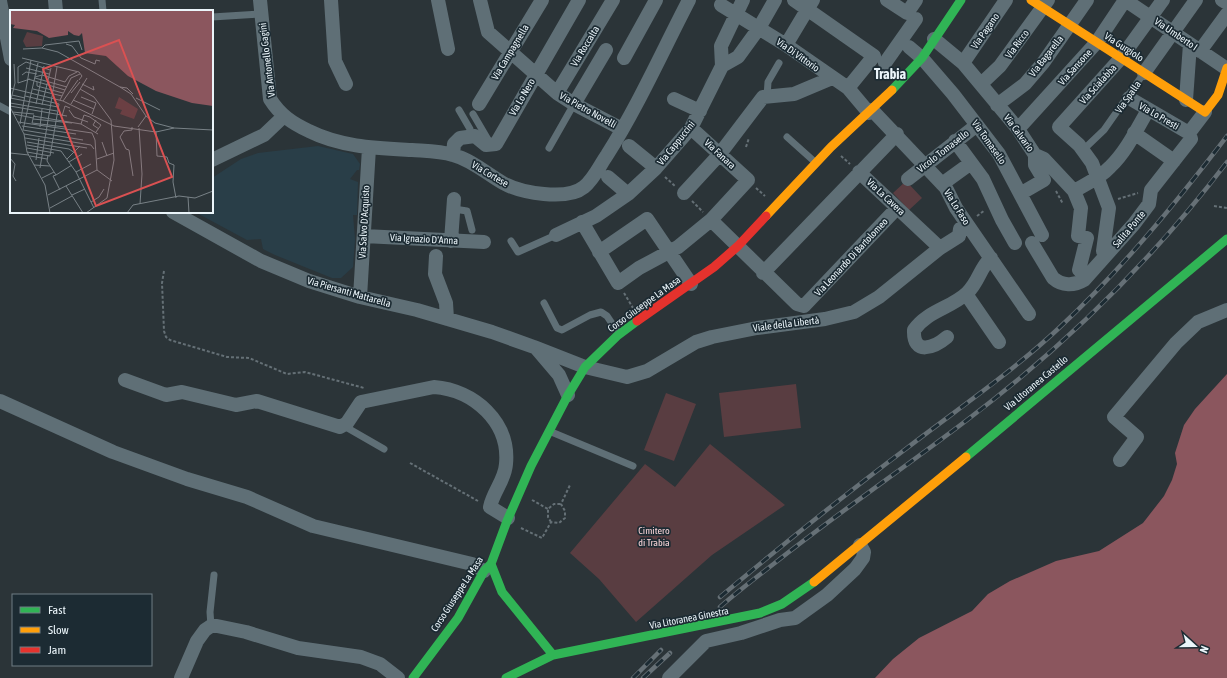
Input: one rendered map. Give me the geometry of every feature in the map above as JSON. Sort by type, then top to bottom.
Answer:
[{"type":"street","points":[[55,0],[56,10]]},
{"type":"street","points":[[330,0],[335,62],[346,84]]},
{"type":"street","points":[[438,0],[448,49]]},
{"type":"street","name":"Via Pietro Novelli","points":[[480,0],[488,32],[557,93],[574,104],[622,129]]},
{"type":"street","name":"Via Campagnella","points":[[476,109],[542,0]]},
{"type":"street","name":"Via Lo Nero","points":[[492,146],[496,144],[579,0]]},
{"type":"street","name":"Via Roccalta","points":[[557,93],[613,0]]},
{"type":"street","points":[[624,58],[656,0]]},
{"type":"street","name":"Via Cortese","points":[[284,116],[292,123],[323,138],[369,148],[436,152],[453,155],[465,159],[505,184],[520,190],[552,195],[576,192],[584,187],[599,167],[622,129],[689,0]]},
{"type":"street","points":[[743,0],[721,46],[722,66],[738,57],[759,28],[775,0]]},
{"type":"street","points":[[794,0],[810,4],[880,60]]},
{"type":"street","points":[[848,88],[880,60],[913,12],[887,0]]},
{"type":"street","name":"Corso Giuseppe La Masa","points":[[413,678],[458,618],[488,568],[508,519],[549,431],[585,367],[619,334],[714,267],[738,246],[816,163],[902,81],[922,58],[961,0]]},
{"type":"street","name":"Via Pagano","points":[[963,63],[1006,0]]},
{"type":"street","name":"Via Bagarella","points":[[997,105],[1025,84],[1042,63],[1087,0]]},
{"type":"street","name":"Via Umberto I","points":[[1125,0],[1227,68]]},
{"type":"street","name":"Via Sansone","points":[[1018,129],[1097,42],[1125,0]]},
{"type":"street","name":"Via Scialabba","points":[[1083,150],[1060,127],[1121,58],[1164,0]]},
{"type":"street","name":"Via Spalla","points":[[1144,73],[1173,33],[1187,6],[1196,0]]},
{"type":"street","points":[[1222,0],[1227,3]]},
{"type":"street","points":[[0,1],[10,54]]},
{"type":"street","name":"Via Gurgiolo","points":[[1041,3],[1070,25],[1205,112]]},
{"type":"street","name":"Via Ricco","points":[[981,84],[1000,66],[1041,3]]},
{"type":"street","points":[[786,46],[810,4]]},
{"type":"street","name":"Via Di Vittorio","points":[[721,5],[759,28],[848,88],[871,111]]},
{"type":"street","name":"Via Antonello Gagini","points":[[261,7],[270,99],[278,111],[284,116]]},
{"type":"street","points":[[1186,100],[1195,47],[1227,14]]},
{"type":"street","name":"Via Calvario","points":[[934,39],[963,63],[1018,129],[1035,155],[1044,159],[1074,191],[1081,208],[1078,236],[1087,238],[1079,270]]},
{"type":"street","name":"Via Tomasello","points":[[908,47],[922,58],[999,154],[1020,196],[1037,239]]},
{"type":"street","points":[[574,104],[606,50]]},
{"type":"street","name":"Via Cappuccini","points":[[556,235],[596,216],[628,194],[656,168],[691,128],[722,66]]},
{"type":"street","points":[[1205,112],[1218,95],[1227,68]]},
{"type":"street","points":[[684,193],[720,155],[757,102],[763,97],[794,94],[832,78]]},
{"type":"street","name":"Via Lo Presti","points":[[1129,98],[1189,133]]},
{"type":"street","points":[[674,99],[700,111]]},
{"type":"street","points":[[1074,191],[1098,177],[1110,167],[1148,110]]},
{"type":"street","name":"Via Lo Faso","points":[[871,111],[897,134],[942,184],[969,228],[1030,314]]},
{"type":"street","name":"Salita Ponte","points":[[1037,239],[1053,278],[1058,282],[1070,285],[1077,284],[1084,280],[1134,224],[1149,204],[1151,190],[1191,139],[1189,133],[1205,112]]},
{"type":"street","points":[[213,160],[264,135],[284,116]]},
{"type":"street","name":"Vicolo Tomasello","points":[[908,178],[977,125]]},
{"type":"street","name":"Via Fanara","points":[[691,128],[748,180]]},
{"type":"street","points":[[1134,133],[1174,161]]},
{"type":"street","points":[[711,220],[763,273],[897,134]]},
{"type":"street","points":[[453,155],[454,144],[460,138],[470,135],[475,136],[486,145],[492,146]]},
{"type":"street","points":[[955,142],[982,179],[1015,243]]},
{"type":"street","points":[[630,146],[656,168]]},
{"type":"street","name":"Via Salvo D'Acquisto","points":[[360,297],[369,148]]},
{"type":"street","points":[[1083,150],[1092,163],[1109,208],[1103,251],[1107,254]]},
{"type":"street","points":[[1020,196],[1044,180],[1035,165],[1035,155]]},
{"type":"street","points":[[942,184],[971,163]]},
{"type":"street","name":"Via La Cavera","points":[[859,172],[940,248]]},
{"type":"street","points":[[608,177],[628,194]]},
{"type":"street","points":[[582,222],[618,283],[638,268],[678,247],[711,220],[748,180]]},
{"type":"street","points":[[451,241],[454,204]]},
{"type":"street","name":"Via Leonardo Di Bartolomeo","points":[[763,273],[797,304],[804,306],[897,208]]},
{"type":"street","name":"Via Piersanti Mattarella","points":[[175,213],[261,260],[309,281],[360,297],[447,319],[534,346]]},
{"type":"street","points":[[599,252],[647,219],[691,284]]},
{"type":"street","name":"Viale della Libertà","points":[[534,346],[585,367],[627,377],[647,371],[696,342],[712,336],[825,319],[854,312],[899,282],[940,248],[959,236],[960,229],[969,228]]},
{"type":"street","name":"Via Ignazio D'Anna","points":[[364,236],[484,242]]},
{"type":"street","name":"Via Litoranea Castello","points":[[860,545],[1227,239]]},
{"type":"street","points":[[436,256],[435,274],[446,303],[447,319]]},
{"type":"street","points":[[947,337],[937,345],[927,348],[916,343],[914,330],[920,322],[966,294],[977,282],[984,264],[991,258]]},
{"type":"street","points":[[966,294],[999,342]]},
{"type":"street","points":[[1120,460],[1137,437],[1114,417],[1176,343],[1198,322],[1227,310]]},
{"type":"street","points":[[534,346],[559,375],[568,395]]},
{"type":"street","points":[[125,380],[166,395],[182,392],[236,404],[257,401],[334,426],[344,426],[361,402],[434,387],[444,388],[469,396],[486,409],[493,418],[505,447],[506,465],[490,507],[508,519]]},
{"type":"street","points":[[0,401],[113,452],[187,479],[247,497],[313,526],[488,568],[499,589],[510,605],[547,644],[553,655]]},
{"type":"street","points":[[670,678],[706,641],[741,633],[780,620],[795,618],[827,595],[855,569],[864,552],[860,545]]},
{"type":"street","name":"Via Litoranea Ginestra","points":[[506,678],[553,655],[744,618],[769,610],[804,589],[860,545]]},
{"type":"street","points":[[182,678],[198,641],[205,630],[211,626],[246,632],[298,648],[362,657],[380,664],[398,678]]},
{"type":"lane","points":[[102,0],[103,10]]},
{"type":"lane","points":[[213,17],[261,7]]},
{"type":"lane","points":[[767,97],[768,82],[779,63]]},
{"type":"lane","name":"Via Spalla","points":[[1083,150],[1104,130],[1129,98],[1144,73]]},
{"type":"lane","points":[[549,148],[574,104]]},
{"type":"lane","points":[[0,106],[10,111]]},
{"type":"lane","points":[[476,109],[492,146]]},
{"type":"lane","points":[[459,110],[470,128],[470,135]]},
{"type":"lane","points":[[787,137],[816,163]]},
{"type":"lane","points":[[454,204],[467,211],[472,230]]},
{"type":"lane","points":[[511,241],[518,252],[556,235]]},
{"type":"lane","points":[[544,303],[557,328],[562,330],[590,315],[601,312],[607,316],[619,334]]},
{"type":"lane","points":[[344,426],[384,448]]},
{"type":"lane","points":[[549,431],[633,466]]},
{"type":"lane","points":[[211,626],[210,612],[214,575]]},
{"type":"path","name":"Via La Cavera","points":[[832,147],[859,172]]},
{"type":"path","points":[[748,180],[776,206]]},
{"type":"path","points":[[1107,202],[1151,190]]},
{"type":"path","points":[[1214,206],[1227,208]]},
{"type":"path","points":[[164,271],[162,283],[164,331],[170,340],[227,357],[249,358],[287,374],[305,372],[370,389]]},
{"type":"path","points":[[618,283],[640,319]]},
{"type":"path","points":[[410,463],[490,507]]},
{"type":"path","points":[[561,504],[570,485]]},
{"type":"path","points":[[520,493],[548,508]]},
{"type":"path","points":[[548,508],[554,504],[561,504]]},
{"type":"path","points":[[548,508],[548,517],[552,522],[559,523],[565,518],[565,511],[561,504]]},
{"type":"path","points":[[508,519],[542,538],[552,522]]},
{"type":"shaded area","points":[[318,146],[353,154],[360,164],[359,170],[357,170],[350,179],[358,182],[357,215],[353,215],[355,239],[353,267],[341,278],[332,278],[275,255],[263,249],[261,239],[247,240],[197,213],[213,213],[213,177],[241,159],[258,153]]},
{"type":"shaded area","points":[[1227,374],[1227,678],[875,678],[893,659],[919,638],[972,611],[988,594],[1010,581],[1056,561],[1099,551],[1143,523],[1164,496],[1172,480],[1177,464],[1175,453],[1184,425],[1195,409]]},
{"type":"green space","points":[[906,181],[922,198],[909,210],[893,193]]},
{"type":"green space","points":[[796,384],[801,428],[724,437],[719,393]]},
{"type":"green space","points":[[666,393],[696,404],[674,461],[644,450]]},
{"type":"green space","name":"Cimitero di Trabia","points":[[710,444],[785,505],[712,555],[636,622],[599,579],[570,553],[645,464],[675,487]]},
{"type":"railway","points":[[720,597],[789,540],[883,466],[1023,360],[1059,328],[1105,283],[1188,186],[1227,136]]},
{"type":"railway","points":[[720,607],[799,544],[967,420],[1038,363],[1106,300],[1138,267],[1199,198],[1227,162]]},
{"type":"railway","points":[[633,678],[661,650]]},
{"type":"railway","points":[[643,678],[670,653]]},
{"type":"traffic: fast","points":[[892,90],[922,58],[961,0]]},
{"type":"traffic: fast","points":[[966,457],[1227,239]]},
{"type":"traffic: fast","points":[[413,678],[458,618],[484,571],[491,564],[507,521],[531,466],[568,395],[585,367],[617,336],[637,321]]},
{"type":"traffic: fast","points":[[491,564],[502,592],[553,655]]},
{"type":"traffic: fast","points":[[506,678],[553,655],[760,613],[782,604],[814,582]]},
{"type":"traffic: slow","points":[[1031,0],[1205,112],[1218,95],[1227,68]]},
{"type":"traffic: slow","points":[[766,216],[831,147],[892,90]]},
{"type":"traffic: slow","points":[[814,582],[966,457]]},
{"type":"traffic: jam","points":[[637,321],[714,267],[738,246],[766,216]]},
{"type":"district","name":"Trabia","points":[[890,74]]}]
